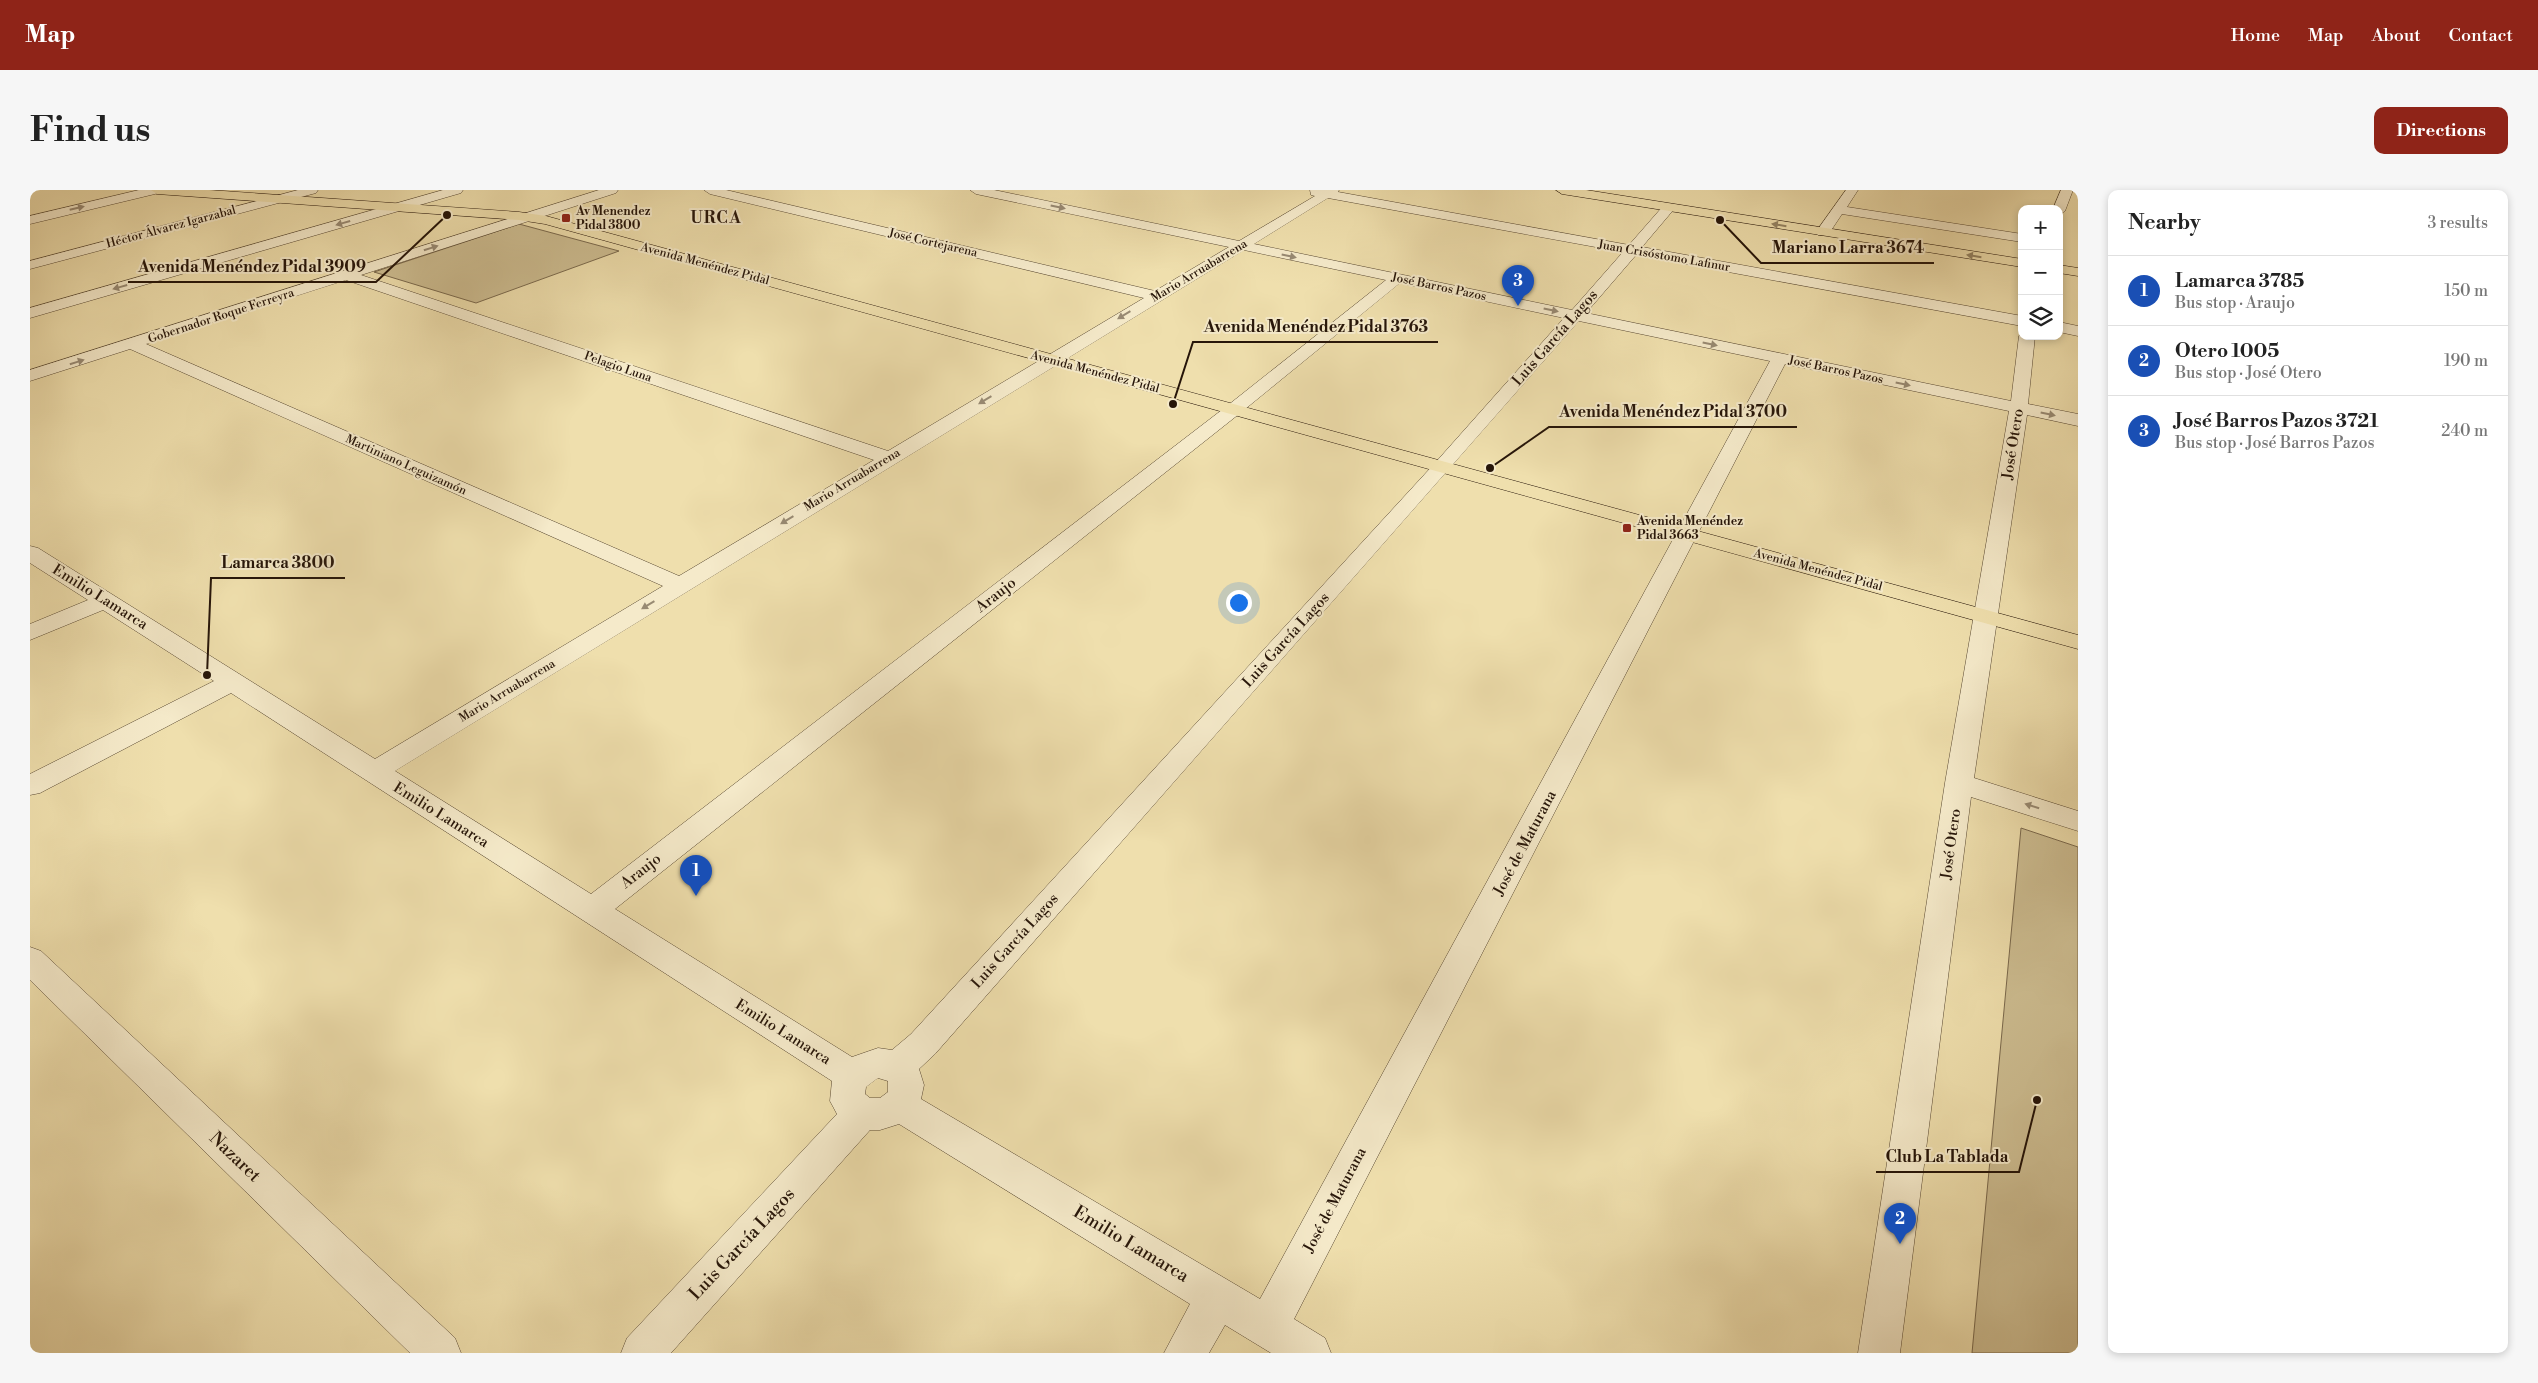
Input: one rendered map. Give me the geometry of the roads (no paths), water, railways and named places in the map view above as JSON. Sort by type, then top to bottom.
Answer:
[{"type":"main road","name":"Avenida Menéndez Pidal","points":[[156,190],[530,217],[2078,642]]},
{"type":"main road","points":[[1562,190],[1592,192],[1669,208],[2018,262]]},
{"type":"main road","points":[[2063,270],[2078,272]]},
{"type":"street","points":[[30,220],[156,190]]},
{"type":"street","name":"Héctor Álvarez Igarzabal","points":[[30,264],[312,190]]},
{"type":"street","points":[[30,313],[457,190]]},
{"type":"street","name":"Gobernador Roque Ferreyra","points":[[30,376],[612,190]]},
{"type":"street","name":"José Cortejarena","points":[[710,190],[1156,296]]},
{"type":"street","name":"José Barros Pazos","points":[[976,190],[2078,420]]},
{"type":"street","name":"Juan Crisóstomo Lafinur","points":[[1306,190],[1330,192],[1630,250],[2018,319]]},
{"type":"street","points":[[1823,232],[1837,209],[1852,190]]},
{"type":"street","points":[[2062,205],[2067,190]]},
{"type":"street","name":"Mario Arruabarrena","points":[[373,772],[888,458],[1330,192]]},
{"type":"street","points":[[2063,207],[2078,206]]},
{"type":"street","name":"Luis García Lagos","points":[[897,1066],[923,1044],[1442,467],[1576,315],[1630,250],[1669,208]]},
{"type":"street","points":[[1837,209],[2018,237]]},
{"type":"street","name":"Pelagio Luna","points":[[347,275],[888,458]]},
{"type":"street","name":"Araujo","points":[[593,909],[1233,410],[1397,278]]},
{"type":"street","points":[[2063,328],[2078,331]]},
{"type":"street","name":"José Otero","points":[[1879,1353],[1959,783],[2019,407],[2027,340]]},
{"type":"street","name":"Martiniano Leguizamón","points":[[131,344],[680,585]]},
{"type":"street","name":"José de Maturana","points":[[1268,1326],[1780,358]]},
{"type":"street","name":"Emilio Lamarca","points":[[30,553],[853,1076]]},
{"type":"street","points":[[30,633],[105,601]]},
{"type":"street","points":[[30,786],[234,681]]},
{"type":"street","points":[[1959,783],[2078,821]]},
{"type":"street","name":"Nazaret","points":[[30,960],[440,1353]]},
{"type":"street","points":[[878,1063],[897,1066],[903,1072],[908,1089],[905,1098],[899,1106],[881,1115],[862,1113],[848,1101],[848,1084],[859,1069],[878,1063]]},
{"type":"street","name":"Emilio Lamarca","points":[[899,1106],[1268,1326],[1310,1353]]},
{"type":"street","name":"Luis García Lagos","points":[[642,1353],[862,1113]]},
{"type":"street","points":[[1185,1353],[1218,1296]]},
{"type":"place","name":"Avenida Menéndez Pidal 3909","points":[[447,215]]},
{"type":"place","name":"Av Menendez Pidal 3800","points":[[566,218]]},
{"type":"place","name":"Mariano Larra 3674","points":[[1720,220]]},
{"type":"place","name":"José Barros Pazos 3721","points":[[1518,306]]},
{"type":"place","name":"Avenida Menéndez Pidal 3763","points":[[1173,404]]},
{"type":"place","name":"Avenida Menéndez Pidal 3700","points":[[1490,468]]},
{"type":"place","name":"Avenida Menéndez Pidal 3663","points":[[1627,528]]},
{"type":"place","name":"Lamarca 3800","points":[[207,675]]},
{"type":"place","name":"Lamarca 3785","points":[[696,896]]},
{"type":"place","name":"Club La Tablada","points":[[2037,1100]]},
{"type":"place","name":"Otero 1005","points":[[1900,1244]]},
{"type":"district","name":"URCA","points":[[716,218]]}]
